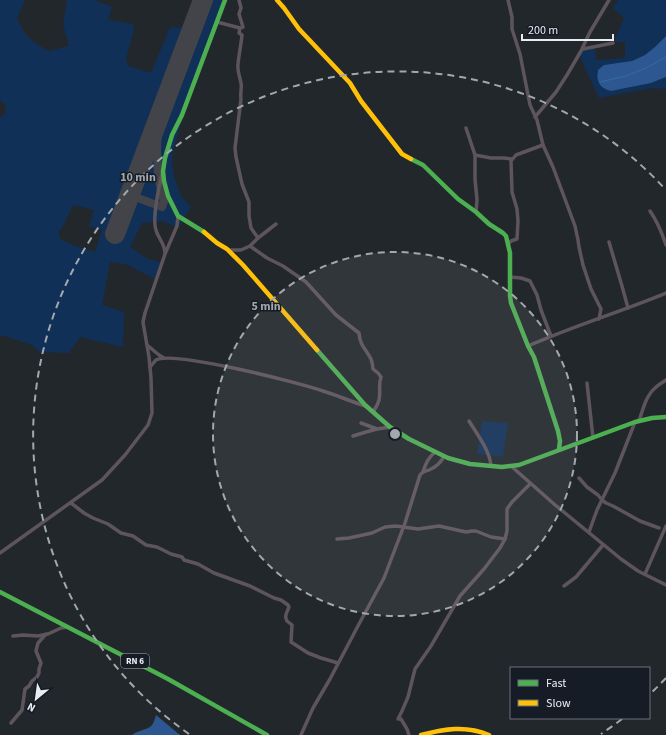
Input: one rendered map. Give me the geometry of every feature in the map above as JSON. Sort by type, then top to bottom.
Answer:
[{"type":"main road","points":[[225,0],[182,115],[172,135],[165,158],[163,171],[168,196],[178,216],[228,250],[243,265],[290,320],[373,412],[390,427],[409,439],[435,452],[470,464],[491,466],[519,465],[637,421],[666,417]]},
{"type":"main road","points":[[277,0],[299,29],[350,83],[361,101],[402,154],[423,165],[458,199],[476,212],[488,224],[506,236],[510,253],[511,304],[534,357],[558,431],[560,441],[559,449]]},
{"type":"main road","name":"RN 6","points":[[0,592],[119,653],[212,703],[267,735]]},
{"type":"main road","points":[[421,735],[439,731],[466,729],[476,730],[489,735]]},
{"type":"street","points":[[239,0],[241,8],[239,14],[243,27],[240,28],[239,33],[242,35],[238,65],[238,74],[241,83],[241,99],[235,148],[242,184],[249,202],[251,228],[258,238]]},
{"type":"street","points":[[508,0],[512,17],[512,29],[520,54],[529,101],[537,120],[543,145],[553,167],[574,226],[583,265],[591,289],[601,309],[599,319]]},
{"type":"street","points":[[535,117],[556,92],[583,49],[590,32],[609,0]]},
{"type":"street","points":[[217,22],[240,28]]},
{"type":"street","points":[[583,49],[613,43]]},
{"type":"street","points":[[466,128],[475,156],[477,200],[476,212]]},
{"type":"street","points":[[508,244],[517,239],[518,221],[517,209],[512,192],[512,159],[516,155],[543,145]]},
{"type":"street","points":[[475,156],[512,159]]},
{"type":"street","points":[[163,171],[154,222],[156,233],[165,249],[165,254]]},
{"type":"street","points":[[650,210],[663,235],[666,245]]},
{"type":"street","points":[[0,553],[102,480],[125,455],[148,426],[152,413],[150,367],[144,328],[145,313],[165,254],[177,226],[178,216]]},
{"type":"street","points":[[228,250],[241,250],[250,246],[276,224]]},
{"type":"street","points":[[609,242],[628,308]]},
{"type":"street","points":[[250,246],[267,258],[284,266],[306,282],[336,315],[359,333],[363,348],[372,361],[373,369],[381,377],[379,383],[379,401],[373,412]]},
{"type":"street","points":[[510,276],[530,280],[537,295],[551,336]]},
{"type":"street","points":[[528,346],[666,293]]},
{"type":"street","points":[[147,345],[159,356],[164,358],[209,363],[273,377],[323,391],[367,406]]},
{"type":"street","points":[[150,367],[156,360],[164,358]]},
{"type":"street","points":[[589,532],[649,395],[656,386],[666,380]]},
{"type":"street","points":[[587,383],[592,438]]},
{"type":"street","points":[[469,421],[491,460],[491,466]]},
{"type":"street","points":[[361,423],[377,430]]},
{"type":"street","points":[[353,436],[390,427]]},
{"type":"street","points":[[301,735],[313,708],[384,578],[404,527],[420,475],[423,472],[426,462],[435,452]]},
{"type":"street","points":[[423,472],[431,469],[442,461],[444,456]]},
{"type":"street","points":[[511,466],[530,484],[621,559],[666,585]]},
{"type":"street","points":[[580,478],[586,487],[598,495],[606,503],[640,521],[658,528]]},
{"type":"street","points":[[409,735],[401,719],[398,718],[408,697],[415,669],[431,646],[460,596],[500,548],[507,531],[507,509],[530,484]]},
{"type":"street","points":[[71,503],[84,513],[108,524],[121,533],[133,536],[146,545],[162,549],[171,554],[182,557],[184,560],[198,564],[214,573],[248,585],[274,598],[284,601],[289,607],[286,617],[287,621],[292,625],[292,642],[308,653],[338,663]]},
{"type":"street","points":[[337,539],[372,533],[385,527],[418,529],[439,526],[466,532],[476,531],[490,537],[505,539]]},
{"type":"street","points":[[645,574],[666,526]]},
{"type":"street","points":[[564,586],[576,576],[603,545]]},
{"type":"street","points":[[13,636],[38,636],[68,627]]},
{"type":"street","points":[[11,724],[22,710],[26,689],[39,673],[41,663],[36,651],[38,644],[46,634]]},
{"type":"shaded area","points":[[0,0],[25,0],[17,18],[26,35],[49,51],[69,46],[63,24],[67,0],[94,0],[112,7],[108,20],[134,24],[133,34],[126,58],[128,66],[151,73],[170,27],[186,28],[195,0],[226,0],[183,116],[173,151],[172,162],[174,177],[181,196],[191,207],[178,228],[163,221],[142,223],[130,247],[146,258],[161,263],[155,279],[126,264],[110,262],[102,305],[124,312],[123,347],[80,337],[69,353],[40,352],[32,345],[0,335],[0,117],[5,114],[6,110],[5,104],[0,100]],"holes":[[[73,205],[94,210],[89,226],[102,230],[95,252],[75,246],[60,239],[59,231]]]},
{"type":"shaded area","points":[[618,0],[665,0],[666,36],[651,51],[638,59],[626,63],[604,65],[623,89],[651,83],[666,77],[666,89],[653,88],[599,98],[580,57],[583,50],[595,49],[596,60],[625,58],[625,42],[614,42],[624,18],[613,8]]},
{"type":"shaded area","points":[[666,36],[666,77],[651,83],[611,91],[599,84],[598,70],[604,65],[632,61],[645,55]]},
{"type":"shaded area","points":[[482,421],[508,423],[503,457],[477,454]]},
{"type":"shaded area","points":[[156,715],[180,735],[132,735],[150,727]]},
{"type":"waterway","points":[[600,82],[626,76],[646,68],[666,57]]},
{"type":"taxiway","points":[[130,195],[162,207],[164,202],[158,177],[158,122]]},
{"type":"runway","points":[[115,234],[203,0]]},
{"type":"traffic: fast","points":[[204,232],[178,216],[168,196],[163,171],[165,158],[172,135],[182,115],[225,0]]},
{"type":"traffic: fast","points":[[411,159],[423,165],[458,199],[506,236],[510,253],[511,303],[528,346],[534,357],[558,431],[560,441],[559,449]]},
{"type":"traffic: fast","points":[[317,350],[365,405],[390,427],[409,439],[448,458],[470,464],[502,467],[519,465],[635,422],[652,418],[666,417]]},
{"type":"traffic: fast","points":[[0,592],[168,679],[267,735]]},
{"type":"traffic: slow","points":[[277,0],[299,29],[350,83],[361,101],[402,154],[411,159]]},
{"type":"traffic: slow","points":[[204,232],[227,249],[243,265],[317,350]]},
{"type":"traffic: slow","points":[[421,735],[455,729],[472,730],[489,735]]}]
